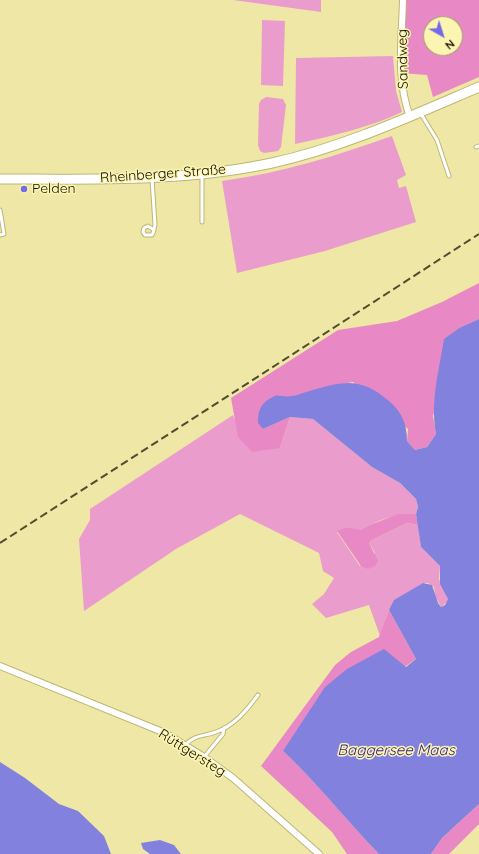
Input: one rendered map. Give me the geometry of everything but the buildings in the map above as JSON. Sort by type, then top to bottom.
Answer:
[{"type":"main road","name":"Rheinberger Straße","points":[[0,179],[153,178],[202,174],[272,163],[360,137],[479,87]]},
{"type":"street","name":"Sandweg","points":[[403,0],[401,73],[405,102],[410,117]]},
{"type":"street","name":"Rüttgersteg","points":[[0,666],[165,733],[204,756],[233,778],[319,854]]},
{"type":"lane","points":[[421,112],[437,140],[449,176]]},
{"type":"lane","points":[[202,174],[202,222]]},
{"type":"lane","points":[[153,178],[154,230]]},
{"type":"lane","points":[[0,210],[4,234],[0,235]]},
{"type":"lane","points":[[185,745],[196,736],[215,732],[224,728],[243,714],[258,695]]},
{"type":"lane","points":[[204,756],[223,734],[224,728]]},
{"type":"shaded area","points":[[233,0],[321,0],[321,12]]},
{"type":"shaded area","points":[[406,0],[479,0],[479,77],[433,97],[427,75],[401,73]]},
{"type":"shaded area","points":[[262,20],[285,21],[283,86],[261,85]]},
{"type":"shaded area","points":[[393,56],[396,91],[402,112],[363,127],[336,135],[295,144],[296,58]]},
{"type":"shaded area","points":[[266,97],[283,99],[286,105],[281,147],[278,151],[264,153],[260,151],[258,145],[259,104],[261,100]]},
{"type":"shaded area","points":[[392,136],[406,175],[397,180],[399,188],[406,186],[416,222],[325,251],[237,273],[222,181],[287,169]]},
{"type":"shaded area","points":[[479,283],[479,319],[461,327],[433,416],[436,434],[427,447],[415,450],[407,441],[408,429],[353,382],[330,386],[287,398],[277,395],[263,429],[290,417],[280,448],[252,452],[238,437],[231,398],[338,330],[397,321],[442,302]]},
{"type":"shaded area","points":[[233,415],[234,418],[280,448],[290,417],[313,419],[372,467],[400,483],[416,499],[418,507],[416,514],[387,518],[374,523],[361,531],[346,527],[337,532],[360,566],[375,553],[369,543],[372,540],[407,523],[418,525],[421,547],[440,566],[439,579],[448,599],[447,602],[441,607],[435,596],[434,587],[428,583],[423,583],[389,610],[380,636],[369,605],[326,618],[312,604],[324,594],[334,578],[323,571],[319,553],[240,514],[176,549],[84,611],[79,539],[90,520],[90,509]]},
{"type":"shaded area","points":[[398,514],[416,514],[418,525],[407,523],[372,540],[369,543],[378,561],[375,566],[368,569],[361,566],[337,531],[346,527],[361,530]]},
{"type":"shaded area","points":[[389,610],[416,659],[283,751],[308,776],[379,854],[347,854],[332,832],[261,766],[335,665],[351,652],[379,637]]},
{"type":"shaded area","points":[[479,804],[479,824],[449,854],[431,854],[442,838]]},
{"type":"water","name":"Baggersee Maas","points":[[479,319],[479,804],[442,838],[431,854],[379,854],[308,776],[283,751],[325,687],[347,669],[384,649],[406,667],[416,659],[389,610],[394,600],[423,583],[432,585],[438,603],[441,607],[445,605],[448,599],[440,584],[440,566],[421,547],[416,514],[418,507],[416,499],[400,483],[372,467],[313,419],[290,417],[263,429],[258,423],[259,413],[265,402],[277,395],[292,396],[340,384],[359,384],[378,393],[394,405],[405,424],[407,441],[415,450],[427,447],[436,434],[434,422],[435,398],[444,339],[461,327]]},
{"type":"water","points":[[0,762],[25,778],[59,804],[78,811],[104,836],[111,854],[0,854]]},
{"type":"water","points":[[160,840],[174,845],[181,854],[150,854],[143,849],[141,843]]},
{"type":"railway","points":[[0,543],[479,234]]},
{"type":"place","name":"Pelden","points":[[24,189]]}]
